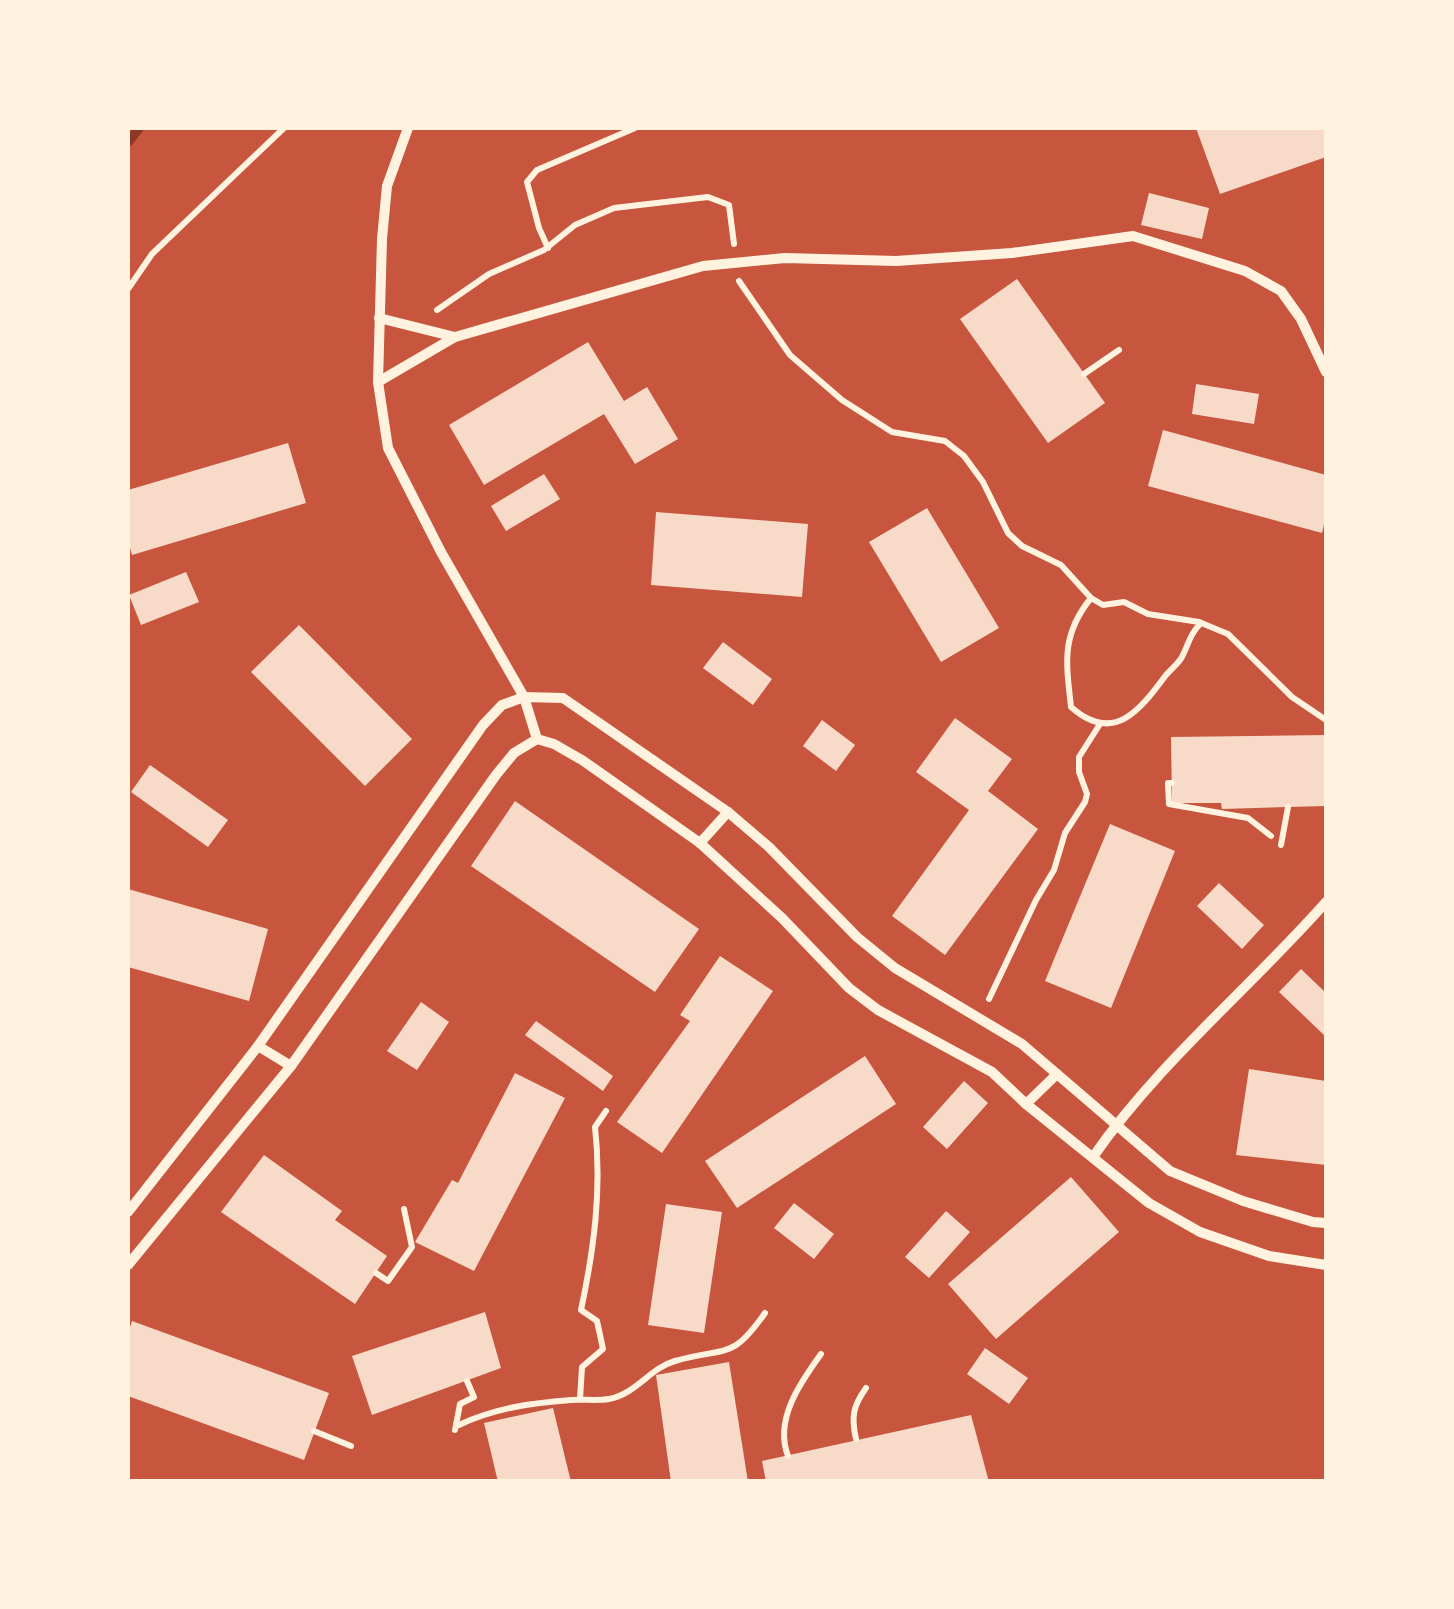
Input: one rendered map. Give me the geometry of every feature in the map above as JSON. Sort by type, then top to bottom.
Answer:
[{"type":"street","points":[[408,128],[388,186],[382,239],[378,382],[388,448],[441,552],[524,697],[537,739]]},
{"type":"street","points":[[378,382],[455,336],[702,266],[785,258],[915,260],[1012,253],[1132,236],[1245,271],[1281,292],[1301,319],[1326,372]]},
{"type":"street","points":[[380,318],[455,336]]},
{"type":"street","points":[[128,1212],[258,1046],[483,725],[502,705],[524,697],[563,698],[728,812],[769,846],[856,937],[895,968],[1022,1044],[1170,1171],[1243,1201],[1313,1222],[1326,1222]]},
{"type":"street","points":[[128,1265],[291,1066],[496,775],[514,753],[537,739],[554,744],[700,843],[782,918],[849,988],[878,1010],[992,1072],[1149,1203],[1200,1232],[1269,1256],[1326,1265]]},
{"type":"street","points":[[700,843],[728,812]]},
{"type":"street","points":[[1092,1156],[1116,1124],[1326,902]]},
{"type":"street","points":[[258,1046],[291,1066]]},
{"type":"street","points":[[1026,1104],[1057,1074]]},
{"type":"path","points":[[128,290],[152,254],[284,128]]},
{"type":"path","points":[[548,248],[527,182],[538,170],[635,128]]},
{"type":"path","points":[[436,310],[488,274],[548,248],[575,226],[614,208],[708,197],[729,205],[734,246]]},
{"type":"path","points":[[738,279],[790,354],[842,400],[892,432],[945,441],[955,449],[983,482],[1008,533],[1022,546],[1061,565],[1091,598],[1102,605],[1124,602],[1148,614],[1201,623],[1228,634],[1292,697],[1326,720]]},
{"type":"path","points":[[1084,374],[1119,350]]},
{"type":"path","points":[[1091,598],[1070,628],[1066,650],[1071,707],[1086,720],[1100,724],[1127,720],[1146,704],[1181,658],[1188,636],[1201,623]]},
{"type":"path","points":[[979,1018],[1054,870],[1066,833],[1085,802],[1087,794],[1079,772],[1079,757],[1100,724]]},
{"type":"path","points":[[1172,783],[1168,782],[1169,804],[1248,818],[1271,836]]},
{"type":"path","points":[[1281,845],[1288,807]]},
{"type":"path","points":[[580,1400],[582,1368],[603,1348],[598,1321],[581,1310],[593,1254],[600,1169],[595,1127],[606,1111]]},
{"type":"path","points":[[376,1273],[388,1281],[412,1248],[404,1210]]},
{"type":"path","points":[[467,1380],[474,1397],[460,1404],[457,1428],[476,1417],[532,1403],[609,1399],[629,1392],[674,1361],[733,1349],[746,1340],[765,1313]]},
{"type":"path","points":[[788,1456],[782,1441],[785,1416],[821,1354]]},
{"type":"path","points":[[856,1439],[852,1423],[854,1404],[866,1388]]},
{"type":"path","points":[[314,1432],[351,1446]]},
{"type":"building","points":[[1196,128],[1326,128],[1326,157],[1220,194]]},
{"type":"building","points":[[1149,193],[1209,208],[1202,239],[1141,225]]},
{"type":"building","points":[[1017,279],[1105,403],[1048,443],[960,319]]},
{"type":"building","points":[[588,342],[624,401],[647,387],[678,439],[635,464],[604,414],[484,485],[449,425]]},
{"type":"building","points":[[1196,384],[1259,394],[1254,424],[1192,414]]},
{"type":"building","points":[[1163,430],[1326,475],[1322,533],[1148,486]]},
{"type":"building","points":[[288,443],[306,503],[132,555],[128,541],[128,490]]},
{"type":"building","points":[[544,474],[560,499],[506,531],[491,506]]},
{"type":"building","points":[[927,508],[999,628],[941,662],[869,542]]},
{"type":"building","points":[[656,512],[808,524],[802,597],[651,585]]},
{"type":"building","points":[[186,572],[199,602],[141,625],[129,595]]},
{"type":"building","points":[[299,625],[412,739],[365,786],[251,672]]},
{"type":"building","points":[[723,642],[772,679],[753,705],[703,668]]},
{"type":"building","points":[[955,718],[1012,759],[988,791],[1038,829],[945,955],[892,916],[969,810],[916,772]]},
{"type":"building","points":[[822,720],[855,745],[836,771],[803,746]]},
{"type":"building","points":[[1326,735],[1326,806],[1222,809],[1221,803],[1172,803],[1171,737]]},
{"type":"building","points":[[150,765],[228,820],[208,847],[131,792]]},
{"type":"building","points":[[515,801],[699,929],[655,992],[471,866]]},
{"type":"building","points":[[1110,824],[1175,851],[1111,1008],[1045,981]]},
{"type":"building","points":[[1219,883],[1264,925],[1242,949],[1197,906]]},
{"type":"building","points":[[128,889],[268,929],[249,1001],[128,967]]},
{"type":"building","points":[[720,956],[773,991],[662,1153],[617,1122],[690,1021],[680,1015]]},
{"type":"building","points":[[1301,969],[1326,993],[1324,1035],[1279,992]]},
{"type":"building","points":[[421,1002],[449,1022],[417,1070],[387,1051]]},
{"type":"building","points":[[536,1021],[613,1076],[603,1091],[525,1035]]},
{"type":"building","points":[[865,1056],[896,1104],[737,1208],[705,1161]]},
{"type":"building","points":[[1249,1069],[1326,1081],[1326,1165],[1236,1155]]},
{"type":"building","points":[[515,1073],[565,1098],[474,1271],[415,1242],[452,1180],[458,1183]]},
{"type":"building","points":[[964,1081],[988,1103],[947,1149],[923,1127]]},
{"type":"building","points":[[264,1155],[342,1211],[335,1220],[387,1256],[355,1304],[221,1212]]},
{"type":"building","points":[[1071,1177],[1119,1232],[996,1339],[948,1284]]},
{"type":"building","points":[[794,1203],[834,1234],[814,1259],[774,1228]]},
{"type":"building","points":[[666,1204],[722,1212],[704,1333],[648,1325]]},
{"type":"building","points":[[946,1211],[970,1232],[929,1278],[905,1257]]},
{"type":"building","points":[[485,1312],[501,1368],[372,1415],[352,1356]]},
{"type":"building","points":[[132,1321],[329,1393],[304,1460],[128,1396],[128,1333]]},
{"type":"building","points":[[985,1348],[1028,1378],[1009,1404],[967,1374]]},
{"type":"building","points":[[729,1362],[748,1482],[671,1482],[656,1375]]},
{"type":"building","points":[[553,1408],[571,1482],[498,1482],[484,1423]]},
{"type":"building","points":[[971,1415],[989,1482],[766,1482],[762,1461]]},
{"type":"waterway","points":[[128,142],[139,128]]}]
